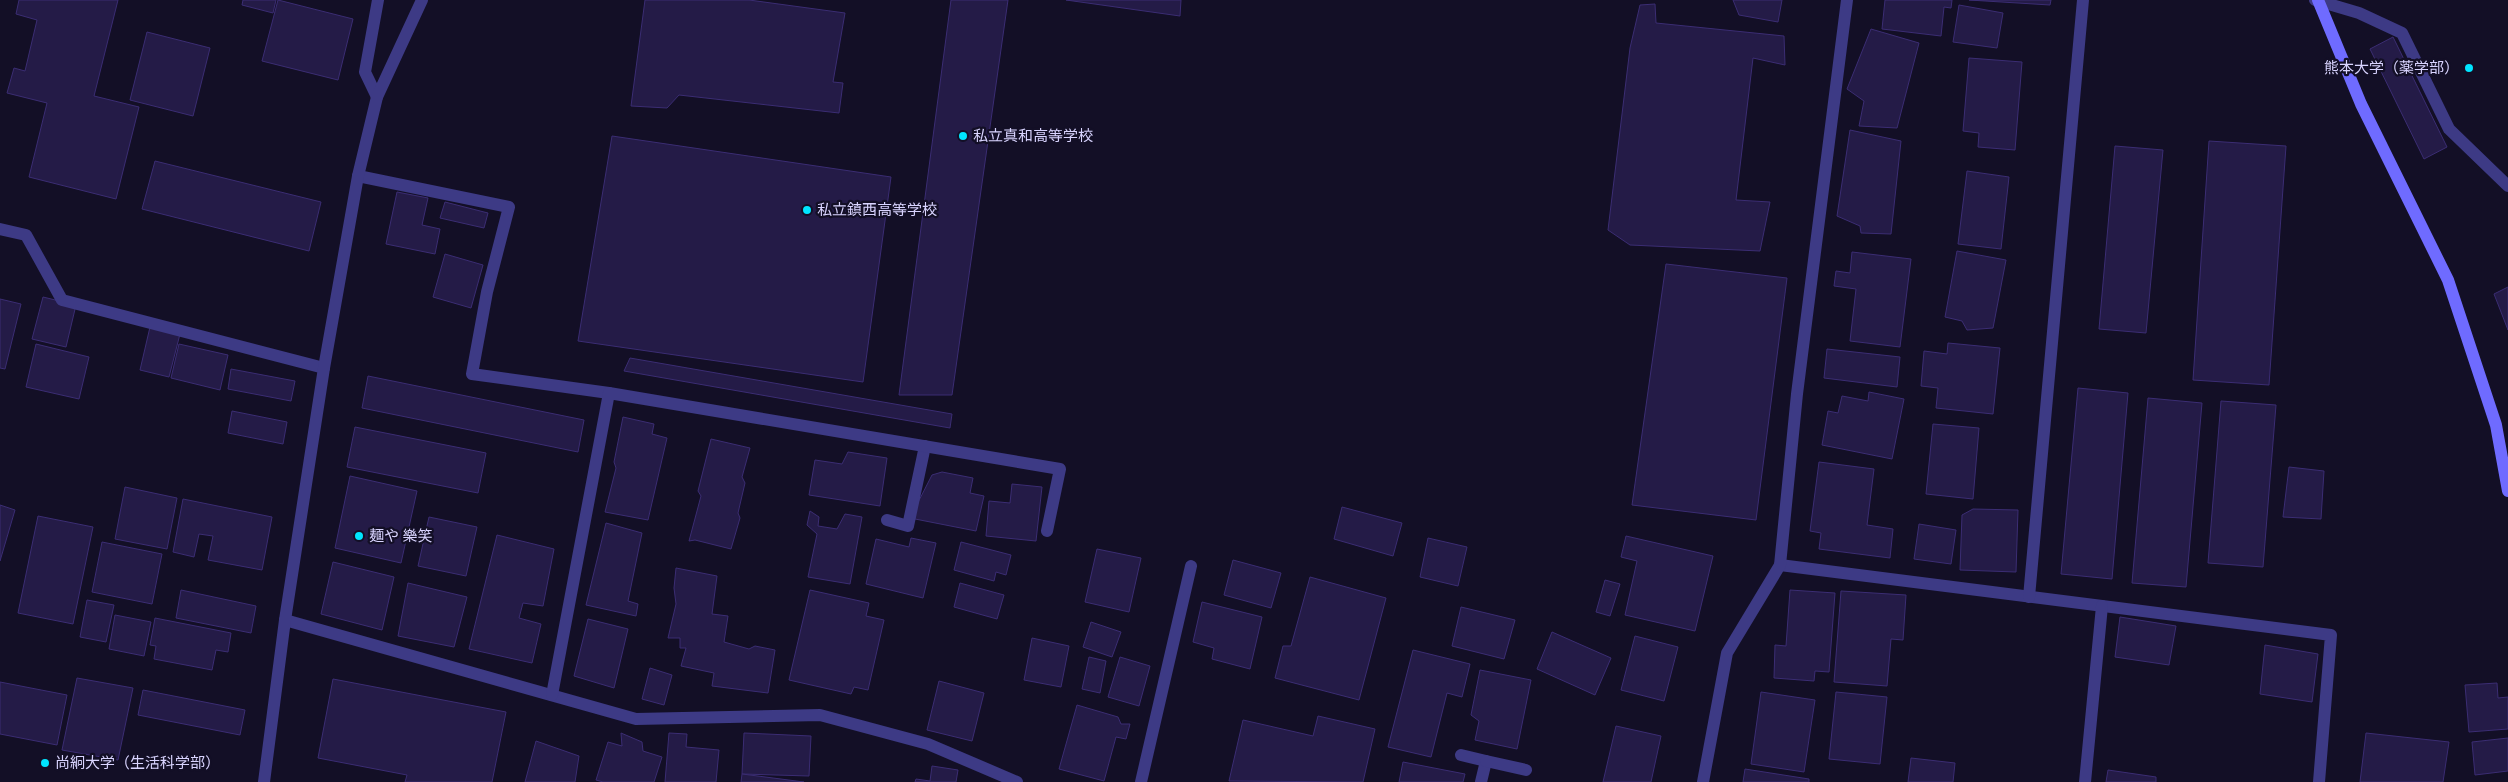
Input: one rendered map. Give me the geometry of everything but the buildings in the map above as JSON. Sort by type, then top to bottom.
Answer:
[{"type":"street","points":[[377,97],[365,72],[378,0]]},
{"type":"street","points":[[264,782],[285,620],[324,368],[358,176],[377,97],[422,0]]},
{"type":"street","points":[[1703,782],[1727,653],[1780,565],[1797,394],[1847,0]]},
{"type":"street","points":[[2029,597],[2083,0]]},
{"type":"street","points":[[2317,0],[2359,13],[2402,33],[2449,129],[2508,186]]},
{"type":"street","points":[[2317,0],[2361,104],[2448,280],[2496,425],[2508,491]]},
{"type":"street","points":[[358,176],[509,206],[487,292],[472,374],[610,393],[1060,469],[1047,531]]},
{"type":"street","points":[[0,229],[26,235],[62,300],[324,368]]},
{"type":"street","points":[[552,695],[610,393]]},
{"type":"street","points":[[887,520],[908,526],[925,446]]},
{"type":"street","points":[[1780,565],[2331,636],[2319,782]]},
{"type":"street","points":[[1141,782],[1191,566]]},
{"type":"street","points":[[2085,782],[2102,606]]},
{"type":"street","points":[[285,620],[636,719],[820,715],[928,744],[1017,782]]},
{"type":"street","points":[[1461,755],[1526,770]]},
{"type":"street","points":[[1481,782],[1486,761]]},
{"type":"place","name":"熊本大学（薬学部）","points":[[2469,68]]},
{"type":"place","name":"私立真和高等学校","points":[[963,136]]},
{"type":"place","name":"私立鎮西高等学校","points":[[807,210]]},
{"type":"place","name":"麺や 樂笑","points":[[359,536]]},
{"type":"place","name":"尚絅大学（生活科学部）","points":[[45,763]]}]
